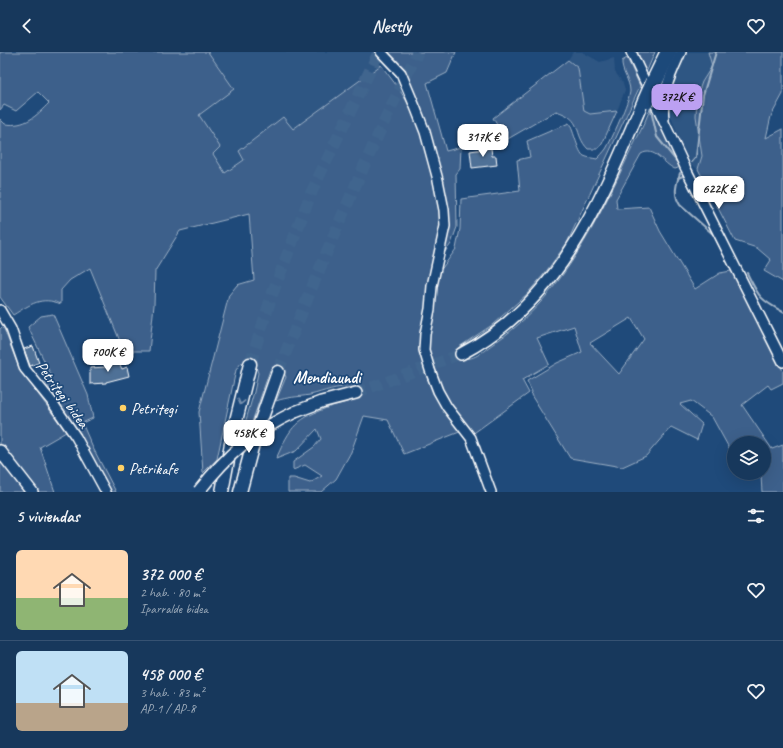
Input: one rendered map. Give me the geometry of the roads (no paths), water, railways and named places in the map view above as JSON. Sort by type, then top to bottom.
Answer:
[{"type":"highway","points":[[222,492],[233,433],[250,364]]},
{"type":"highway","points":[[240,492],[254,440],[278,372]]},
{"type":"main road","points":[[461,354],[484,340],[511,319],[542,288],[570,253],[601,195],[626,140],[654,94],[666,52]]},
{"type":"main road","points":[[199,491],[218,467],[246,442],[275,422],[321,402],[356,393]]},
{"type":"main road","points":[[0,451],[32,492]]},
{"type":"street","points":[[381,52],[401,73],[425,132],[438,180],[444,210],[445,226],[425,334],[424,350],[438,391],[447,407],[471,438],[491,492]]},
{"type":"street","points":[[631,52],[667,121],[670,135]]},
{"type":"street","points":[[660,52],[654,94],[664,124],[783,362]]},
{"type":"street","points":[[601,195],[606,177],[654,94],[672,52]]},
{"type":"street","points":[[654,94],[672,73],[681,52]]},
{"type":"street","name":"Petritegi bidea","points":[[0,310],[11,329],[25,369],[52,402],[76,437],[106,492]]},
{"type":"waterway","points":[[692,162],[696,157],[703,95],[716,52]]},
{"type":"waterway","points":[[650,106],[657,137],[678,163]]},
{"type":"waterway","points":[[680,173],[676,189],[676,197],[680,205],[714,235],[729,265]]},
{"type":"waterway","points":[[678,178],[683,176],[685,173]]},
{"type":"waterway","points":[[747,273],[760,297],[783,312]]},
{"type":"tunnel","points":[[250,364],[273,292],[312,191],[379,52]]},
{"type":"tunnel","points":[[278,372],[345,210],[380,131],[418,52]]},
{"type":"tunnel","points":[[356,393],[461,354]]},
{"type":"place","name":"Petritegi","points":[[123,408]]},
{"type":"place","name":"Petrikafe","points":[[121,468]]},
{"type":"district","name":"Mendiaundi","points":[[327,377]]}]
